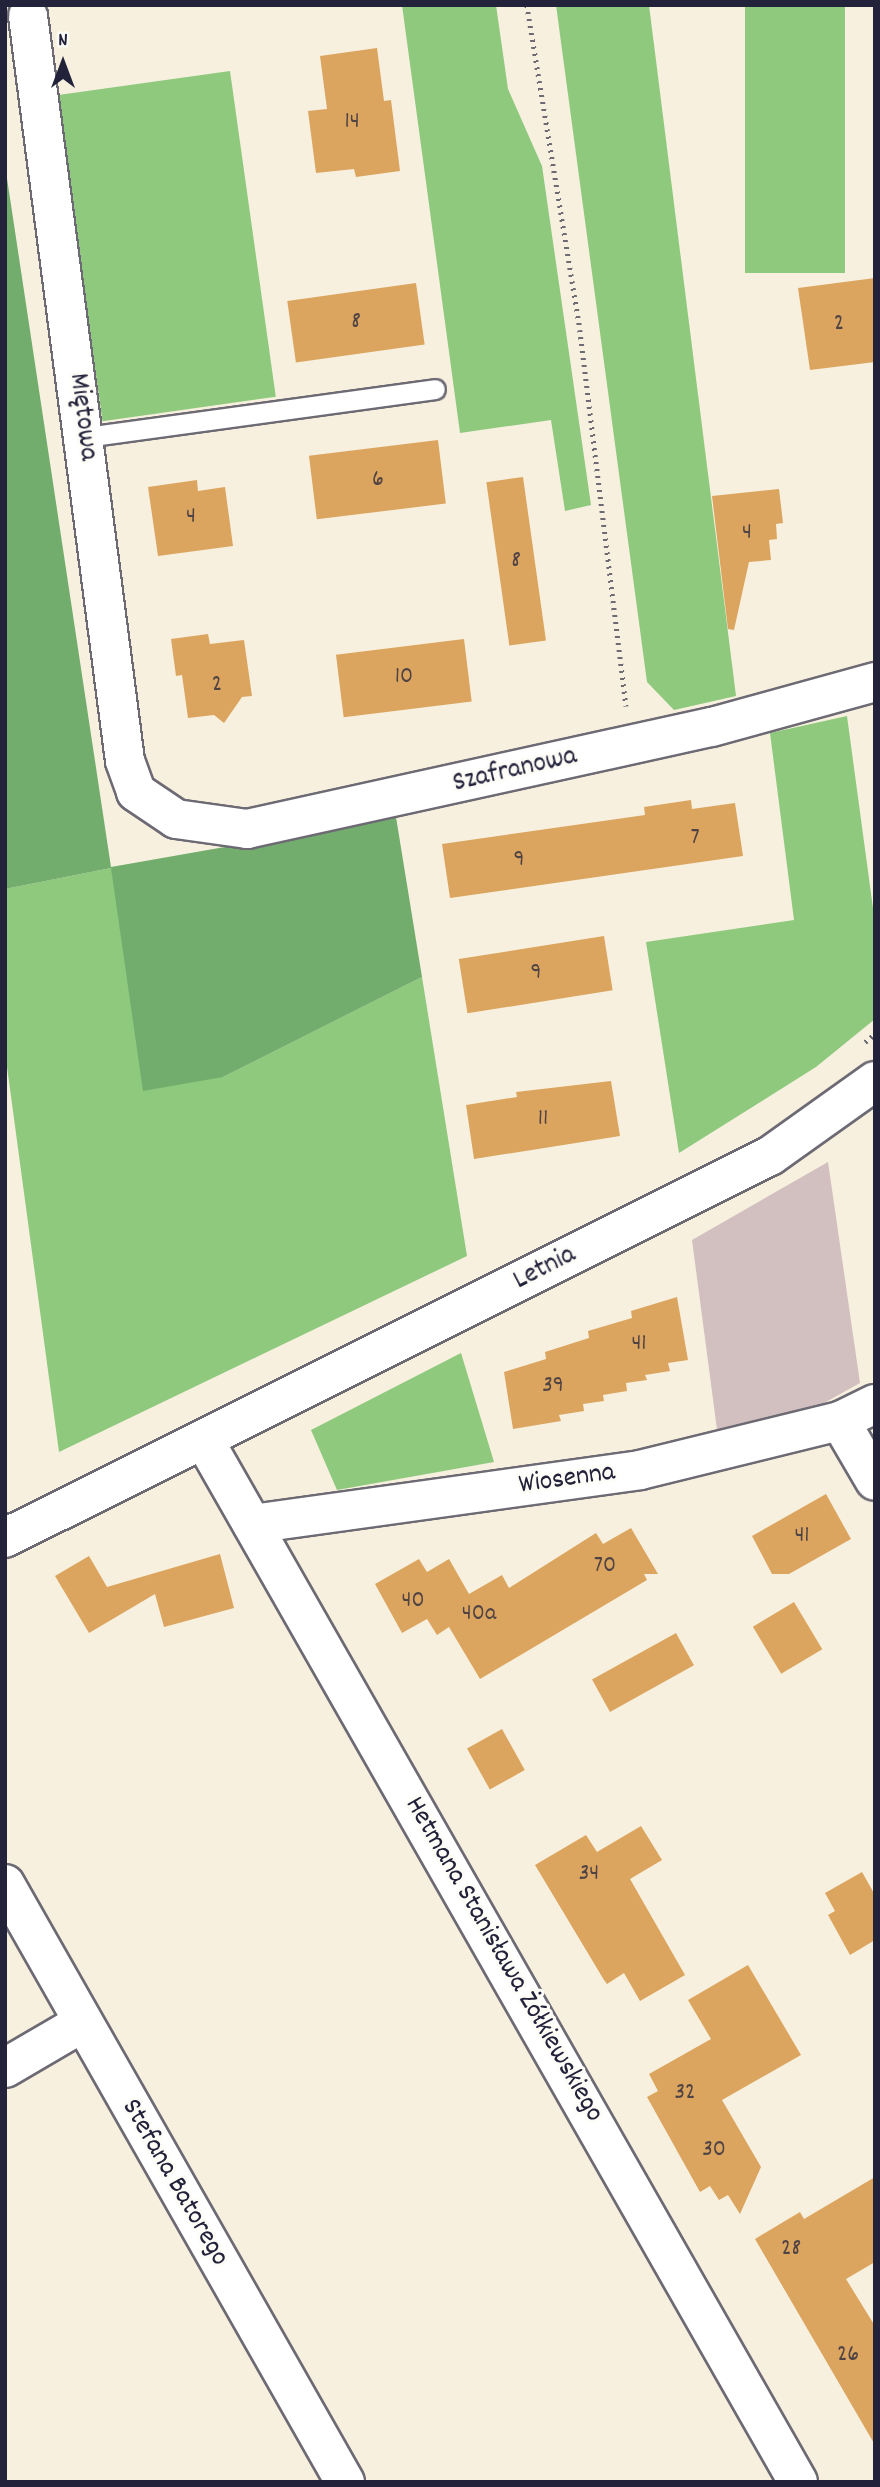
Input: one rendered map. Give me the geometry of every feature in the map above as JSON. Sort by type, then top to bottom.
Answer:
[{"type":"street","name":"Miętowa","points":[[28,16],[85,437],[125,761],[136,792],[156,806]]},
{"type":"street","name":"Szafranowa","points":[[156,806],[176,820],[247,830],[712,727],[875,682]]},
{"type":"street","name":"Letnia","points":[[204,1440],[770,1156],[875,1081]]},
{"type":"street","name":"Wiosenna","points":[[252,1524],[640,1469],[840,1421],[875,1404]]},
{"type":"street","points":[[840,1421],[875,1481]]},
{"type":"street","name":"Hetmana Stanisława Żółkiewskiego","points":[[204,1440],[798,2482]]},
{"type":"street","points":[[5,1538],[204,1440]]},
{"type":"street","name":"Stefana Batorego","points":[[5,1884],[342,2481]]},
{"type":"street","points":[[5,2068],[82,2023]]},
{"type":"lane","points":[[85,437],[435,389]]},
{"type":"path","points":[[527,5],[580,330],[631,745]]},
{"type":"shaded area","points":[[828,1162],[860,1383],[808,1412],[718,1437],[692,1240]]},
{"type":"green space","points":[[402,5],[496,5],[508,89],[542,166],[591,505],[565,511],[551,420],[460,433]]},
{"type":"green space","points":[[556,5],[649,5],[736,696],[674,710],[647,682]]},
{"type":"green space","points":[[745,5],[845,5],[845,273],[745,273]]},
{"type":"green space","points":[[230,71],[276,397],[102,421],[57,95]]},
{"type":"green space","points":[[5,165],[111,867],[396,817],[422,977],[223,1077],[143,1091],[111,868],[5,889]]},
{"type":"green space","points":[[847,716],[875,923],[875,1019],[816,1067],[679,1153],[646,942],[794,920],[770,733]]},
{"type":"green space","points":[[111,868],[223,1077],[422,977],[467,1256],[59,1452],[5,1052],[5,889]]},
{"type":"green space","points":[[461,1353],[494,1462],[337,1490],[311,1430]]},
{"type":"building","points":[[377,48],[384,101],[391,100],[400,171],[356,177],[354,169],[316,173],[308,111],[327,109],[320,56]]},
{"type":"building","points":[[875,278],[875,362],[810,370],[798,288]]},
{"type":"building","points":[[416,283],[425,344],[296,362],[287,301]]},
{"type":"building","points":[[438,440],[446,504],[317,519],[309,456]]},
{"type":"building","points":[[523,477],[546,640],[509,646],[486,482]]},
{"type":"building","points":[[197,480],[198,491],[225,487],[233,546],[158,556],[148,487]]},
{"type":"building","points":[[779,489],[783,523],[776,524],[777,539],[769,540],[771,560],[749,562],[734,630],[728,629],[712,496]]},
{"type":"building","points":[[208,634],[210,644],[244,640],[252,696],[242,697],[224,723],[214,715],[188,718],[182,675],[176,676],[171,639]]},
{"type":"building","points":[[464,639],[472,702],[344,717],[336,655]]},
{"type":"building","points":[[691,800],[692,809],[735,803],[743,856],[450,898],[442,844],[645,815],[644,807]]},
{"type":"building","points":[[604,936],[613,990],[467,1013],[459,959]]},
{"type":"building","points":[[611,1081],[620,1136],[474,1159],[466,1105],[517,1097],[516,1092]]},
{"type":"building","points":[[677,1297],[688,1360],[668,1363],[670,1371],[645,1375],[647,1380],[626,1383],[627,1391],[603,1395],[604,1401],[583,1404],[584,1411],[559,1415],[561,1421],[513,1429],[504,1372],[546,1359],[545,1352],[589,1338],[588,1331],[632,1318],[631,1311]]},
{"type":"building","points":[[826,1494],[851,1539],[789,1574],[772,1574],[752,1536]]},
{"type":"building","points":[[631,1528],[658,1574],[644,1574],[647,1580],[480,1679],[449,1627],[437,1635],[427,1619],[402,1633],[375,1584],[419,1559],[427,1572],[449,1559],[469,1594],[502,1575],[509,1588],[596,1533],[603,1544]]},
{"type":"building","points":[[220,1554],[234,1608],[164,1627],[155,1594],[89,1633],[55,1576],[89,1556],[107,1587]]},
{"type":"building","points":[[794,1602],[822,1649],[781,1674],[753,1627]]},
{"type":"building","points":[[676,1633],[694,1665],[610,1712],[592,1680]]},
{"type":"building","points":[[502,1729],[525,1770],[490,1789],[467,1748]]},
{"type":"building","points":[[641,1826],[662,1860],[630,1879],[685,1975],[640,2001],[624,1973],[607,1984],[535,1865],[586,1835],[597,1852]]},
{"type":"building","points":[[862,1872],[875,1895],[875,1940],[850,1955],[828,1915],[835,1911],[825,1893]]},
{"type":"building","points":[[748,1965],[801,2055],[722,2100],[761,2167],[740,2214],[728,2195],[719,2200],[710,2186],[700,2192],[647,2097],[658,2091],[649,2074],[711,2039],[688,2000]]},
{"type":"building","points":[[875,2177],[875,2262],[846,2279],[875,2326],[875,2445],[755,2239],[800,2212],[804,2219]]}]
